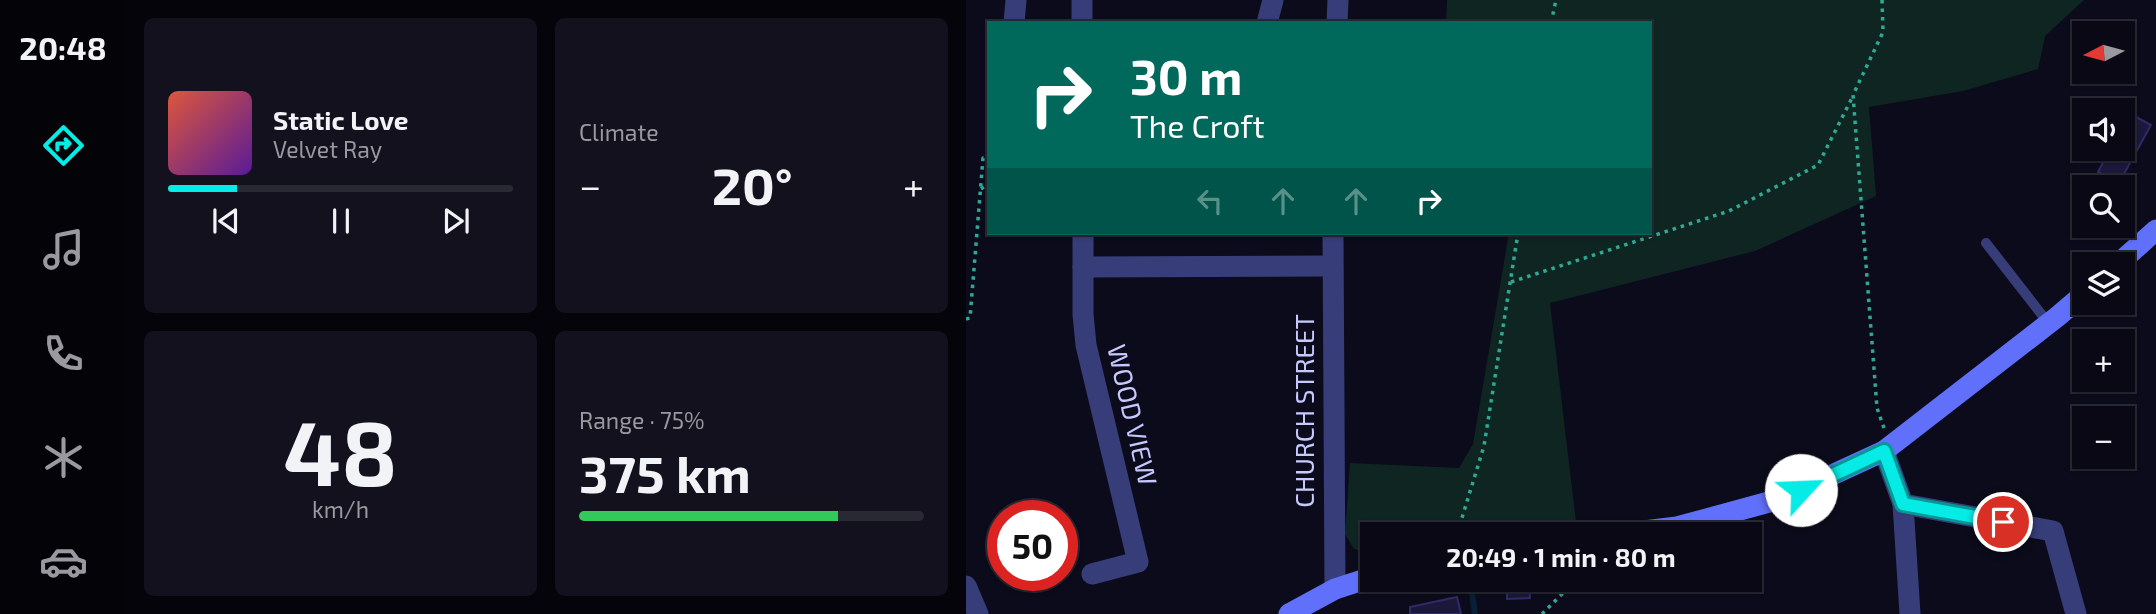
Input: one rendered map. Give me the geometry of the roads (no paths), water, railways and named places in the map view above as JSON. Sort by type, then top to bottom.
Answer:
[{"type":"main road","points":[[2131,252],[2156,230]]},
{"type":"main road","points":[[1695,522],[1780,499],[1888,449],[2072,304]]},
{"type":"main road","points":[[1289,614],[1335,589],[1360,581]]},
{"type":"street","points":[[1014,21],[1016,0]]},
{"type":"street","points":[[1082,0],[1082,21]]},
{"type":"street","points":[[1268,21],[1273,0]]},
{"type":"street","points":[[1338,0],[1338,21]]},
{"type":"street","name":"WOOD VIEW","points":[[1083,235],[1083,314],[1086,345],[1138,562],[1092,574]]},
{"type":"street","name":"CHURCH STREET","points":[[1333,235],[1335,589]]},
{"type":"street","points":[[1083,267],[1332,266]]},
{"type":"street","points":[[1888,449],[1903,504],[1910,614]]},
{"type":"street","points":[[1903,504],[2053,531],[2076,614]]},
{"type":"street","points":[[966,586],[974,612]]},
{"type":"lane","points":[[1986,243],[2049,324]]},
{"type":"waterway","points":[[1472,592],[1475,614]]}]
